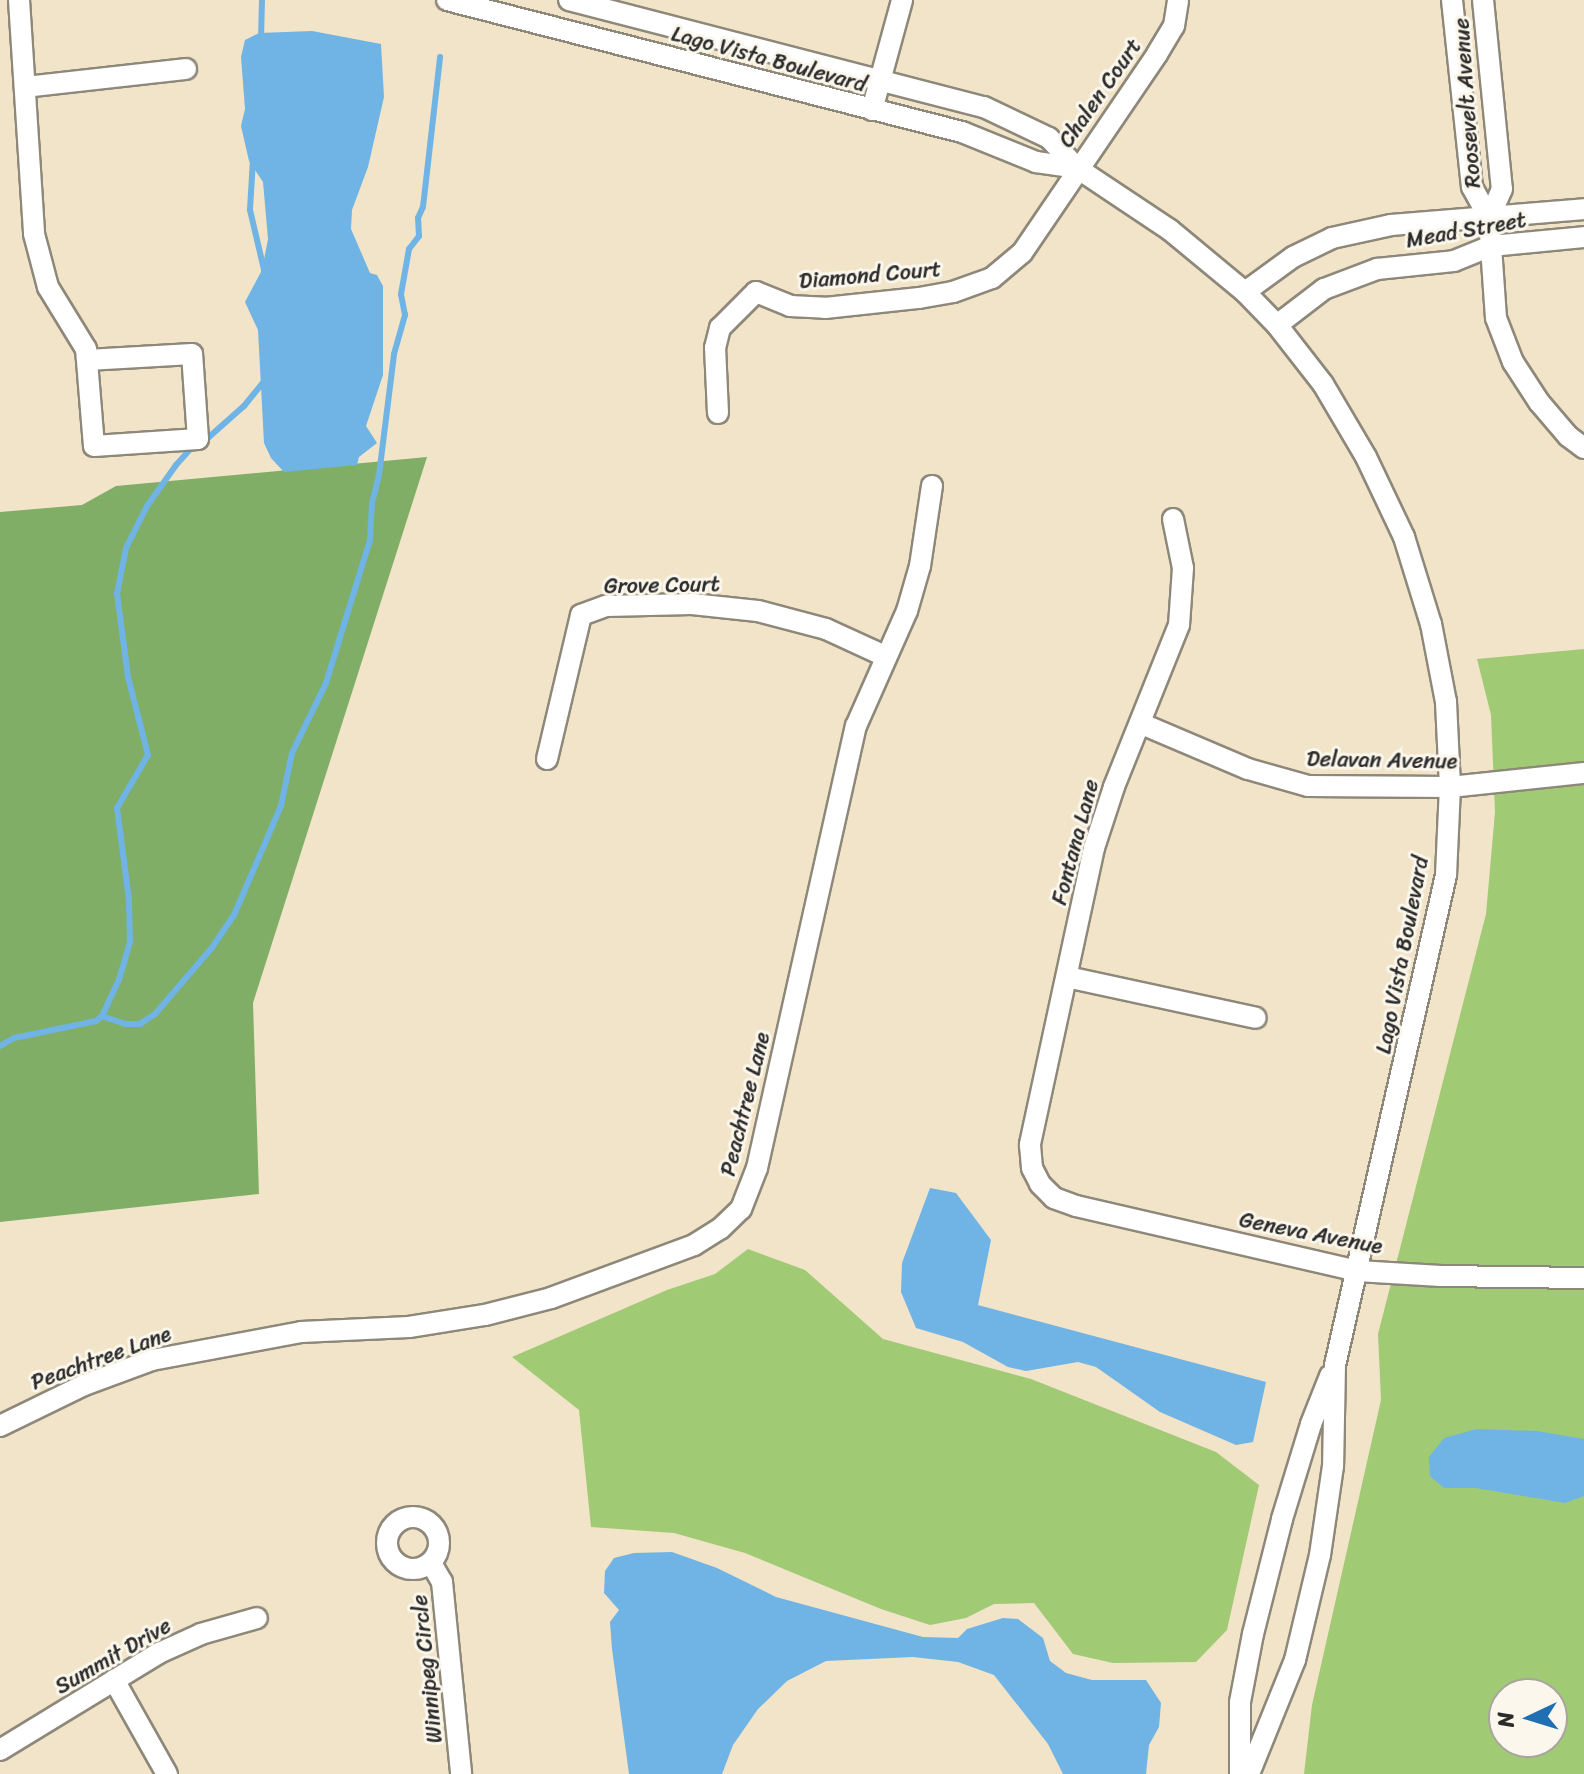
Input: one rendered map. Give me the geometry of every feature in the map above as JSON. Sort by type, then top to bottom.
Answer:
[{"type":"street","points":[[0,2],[12,0]]},
{"type":"street","points":[[19,0],[34,234],[48,287],[86,349],[94,446],[198,439],[192,354],[87,360]]},
{"type":"street","name":"Lago Vista Boulevard","points":[[447,0],[962,132],[1036,162],[1077,168]]},
{"type":"street","name":"Lago Vista Boulevard","points":[[569,0],[882,78],[984,107],[1049,138],[1077,168],[1170,230],[1245,292],[1277,325],[1323,384],[1366,457],[1404,537],[1431,624],[1446,702],[1450,787],[1446,875],[1335,1365],[1333,1466],[1320,1555],[1295,1660],[1249,1774]]},
{"type":"street","points":[[872,110],[902,0]]},
{"type":"street","name":"Chalen Court","points":[[1077,168],[1169,35],[1174,26],[1178,0]]},
{"type":"street","name":"Roosevelt Avenue","points":[[1452,0],[1472,187],[1489,218]]},
{"type":"street","name":"Roosevelt Avenue","points":[[1483,0],[1502,189],[1489,218]]},
{"type":"street","points":[[25,87],[186,69]]},
{"type":"street","name":"Diamond Court","points":[[718,413],[715,348],[720,328],[756,292],[790,306],[825,308],[953,292],[992,278],[1022,253],[1077,168]]},
{"type":"street","name":"Mead Street","points":[[1245,292],[1293,257],[1332,238],[1391,225],[1584,209]]},
{"type":"street","points":[[1489,218],[1496,318],[1513,362],[1539,402],[1568,436],[1584,448]]},
{"type":"street","name":"Mead Street","points":[[1277,325],[1324,289],[1377,269],[1454,261],[1491,246],[1584,237]]},
{"type":"street","name":"Peachtree Lane","points":[[0,1426],[84,1385],[152,1360],[301,1332],[409,1327],[485,1315],[551,1298],[694,1245],[720,1229],[741,1209],[757,1168],[856,726],[907,611],[920,566],[932,486]]},
{"type":"street","name":"Fontana Lane","points":[[1040,1184],[1032,1168],[1030,1145],[1094,848],[1114,787],[1142,724],[1179,625],[1183,568],[1173,519]]},
{"type":"street","name":"Grove Court","points":[[547,759],[581,615],[606,606],[692,604],[758,611],[826,629],[885,656]]},
{"type":"street","name":"Delavan Avenue","points":[[1142,724],[1248,769],[1308,786],[1450,787],[1584,773]]},
{"type":"street","points":[[1067,977],[1256,1018]]},
{"type":"street","name":"Geneva Avenue","points":[[1040,1184],[1054,1198],[1076,1206],[1357,1271],[1441,1276],[1584,1278]]},
{"type":"street","points":[[1240,1774],[1240,1702],[1253,1634],[1282,1519],[1311,1424],[1335,1365]]},
{"type":"street","name":"Winnipeg Circle","points":[[431,1563],[442,1582],[461,1774]]},
{"type":"street","name":"Summit Drive","points":[[0,1750],[159,1653],[201,1634],[257,1618]]},
{"type":"street","points":[[114,1680],[167,1774]]},
{"type":"green space","points":[[427,457],[253,1003],[259,1194],[0,1222],[0,512],[82,505],[116,486]]},
{"type":"green space","points":[[1584,649],[1584,1774],[1304,1774],[1312,1705],[1381,1400],[1378,1334],[1486,914],[1495,812],[1491,715],[1477,659]]},
{"type":"green space","points":[[748,1249],[805,1270],[883,1339],[1031,1379],[1216,1452],[1259,1485],[1227,1630],[1196,1662],[1113,1663],[1073,1654],[1034,1603],[994,1604],[966,1618],[930,1625],[881,1609],[745,1553],[674,1533],[591,1527],[579,1410],[512,1357],[667,1290],[715,1274]]},
{"type":"water","points":[[312,31],[381,44],[384,97],[368,167],[352,210],[351,229],[370,273],[377,275],[383,286],[383,375],[366,426],[377,443],[359,457],[357,465],[284,472],[271,458],[264,443],[258,330],[245,302],[262,270],[268,239],[263,182],[249,161],[241,126],[245,109],[241,57],[245,40],[259,33]]},
{"type":"water","points":[[930,1188],[956,1193],[991,1240],[978,1305],[1266,1382],[1253,1442],[1236,1445],[1160,1412],[1096,1367],[1078,1362],[1026,1371],[1008,1367],[963,1342],[916,1328],[901,1292],[902,1263]]},
{"type":"water","points":[[1477,1429],[1537,1431],[1584,1439],[1584,1496],[1565,1503],[1476,1488],[1444,1488],[1430,1476],[1429,1457],[1444,1438]]},
{"type":"water","points":[[672,1552],[717,1568],[776,1597],[923,1637],[958,1638],[967,1629],[1003,1618],[1018,1619],[1043,1638],[1050,1661],[1066,1673],[1092,1680],[1146,1680],[1161,1703],[1159,1727],[1149,1745],[1146,1774],[1063,1774],[1048,1744],[994,1675],[958,1662],[913,1657],[826,1661],[787,1681],[758,1709],[733,1745],[722,1774],[629,1774],[610,1622],[619,1610],[604,1593],[605,1571],[614,1558],[634,1553]]},
{"type":"waterway","points":[[261,40],[262,0]]},
{"type":"waterway","points":[[102,1016],[125,1024],[140,1024],[155,1014],[211,949],[234,915],[281,806],[292,753],[326,683],[370,540],[372,503],[379,475],[394,354],[405,315],[401,294],[409,249],[419,236],[418,218],[423,207],[440,57]]},
{"type":"waterway","points":[[253,159],[250,210],[265,274]]},
{"type":"waterway","points":[[0,1046],[14,1038],[96,1021],[102,1016],[119,980],[130,942],[129,900],[117,808],[148,755],[128,677],[117,594],[126,548],[147,506],[176,465],[195,444],[209,437],[244,406],[265,380]]}]
